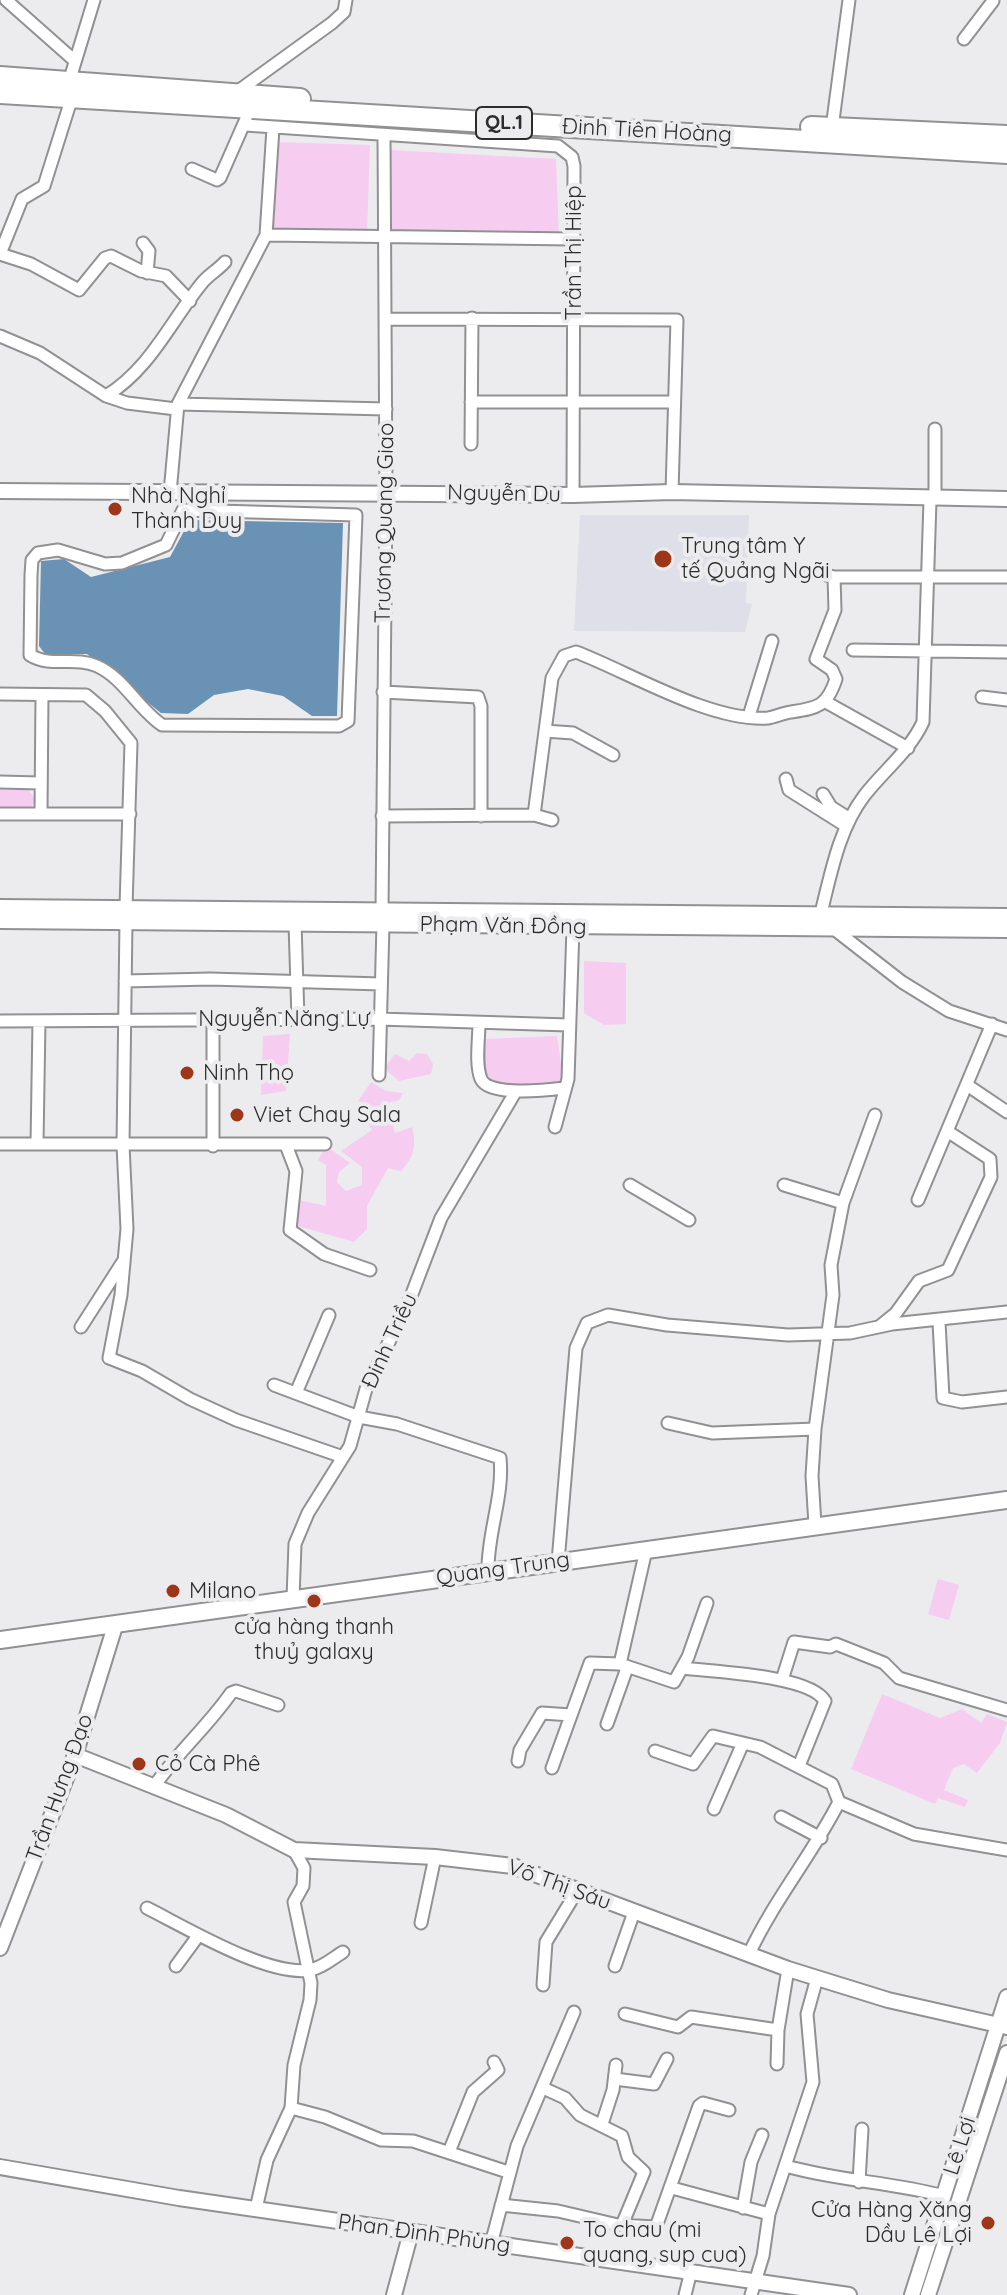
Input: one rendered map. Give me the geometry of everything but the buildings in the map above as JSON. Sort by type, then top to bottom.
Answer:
[{"type":"highway","name":"Đinh Tiên Hoàng","points":[[0,77],[71,89],[242,109],[1007,153]]},
{"type":"highway","name":"Đinh Tiên Hoàng","points":[[0,93],[71,89]]},
{"type":"highway","name":"Đinh Tiên Hoàng","points":[[242,109],[1007,136]]},
{"type":"main road","name":"Quang Trung","points":[[0,1640],[1007,1500]]},
{"type":"street","points":[[6,0],[75,61]]},
{"type":"street","points":[[94,0],[75,61],[71,89],[44,186],[22,199],[0,254],[31,264],[79,290],[108,256],[172,280],[190,301]]},
{"type":"street","points":[[192,169],[217,180],[220,178],[242,109],[295,46],[344,12],[346,0]]},
{"type":"street","points":[[832,128],[849,0]]},
{"type":"street","points":[[964,39],[992,1],[1007,7]]},
{"type":"street","points":[[242,109],[273,128],[384,135]]},
{"type":"street","points":[[170,493],[177,406],[266,235],[273,128]]},
{"type":"street","name":"Trương Quang Giao","points":[[379,1075],[386,493],[384,135]]},
{"type":"street","name":"Trần Thị Hiệp","points":[[384,135],[558,146],[567,150],[574,166],[573,495]]},
{"type":"street","points":[[266,235],[573,239]]},
{"type":"street","points":[[143,243],[149,251],[147,273]]},
{"type":"street","points":[[106,396],[127,382],[150,357],[203,282],[225,262]]},
{"type":"street","points":[[471,444],[472,318]]},
{"type":"street","points":[[385,319],[677,320],[672,492]]},
{"type":"street","points":[[0,336],[40,353],[106,396],[127,403],[386,409]]},
{"type":"street","points":[[471,402],[674,402]]},
{"type":"street","points":[[821,913],[848,823],[865,795],[908,748],[923,722],[935,429]]},
{"type":"street","name":"Nguyễn Du","points":[[0,491],[573,495],[672,492],[932,500],[1007,499]]},
{"type":"street","points":[[183,510],[356,515],[351,711],[348,721],[339,726],[162,725],[100,667],[85,661],[41,662],[29,652],[32,560],[38,553],[58,550],[94,563],[122,563],[166,545],[183,510]]},
{"type":"street","points":[[811,571],[834,577],[1007,577]]},
{"type":"street","points":[[534,815],[557,666],[564,656],[576,652],[648,686],[749,716],[768,718],[788,712],[811,711],[824,701],[833,687],[836,674],[816,659],[835,610],[834,577]]},
{"type":"street","points":[[749,716],[772,641]]},
{"type":"street","points":[[853,650],[1007,652]]},
{"type":"street","points":[[383,692],[478,697],[482,718],[481,816]]},
{"type":"street","points":[[0,694],[86,695],[105,711],[131,743],[123,1145],[125,1259],[110,1360],[142,1371],[190,1399],[246,1424],[343,1457]]},
{"type":"street","points":[[41,814],[42,695]]},
{"type":"street","points":[[982,697],[1007,700]]},
{"type":"street","points":[[824,701],[908,748]]},
{"type":"street","points":[[545,731],[573,733],[613,755]]},
{"type":"street","points":[[786,779],[789,790],[848,823]]},
{"type":"street","points":[[0,782],[40,783]]},
{"type":"street","points":[[823,794],[831,807],[848,823]]},
{"type":"street","points":[[0,814],[130,814]]},
{"type":"street","points":[[382,816],[534,815],[552,820]]},
{"type":"street","name":"Phạm Văn Đồng","points":[[0,907],[295,923],[570,911],[758,921],[834,929],[1007,916]]},
{"type":"street","points":[[555,1127],[568,1079],[573,928],[570,911]]},
{"type":"street","name":"Phạm Văn Đồng","points":[[0,921],[126,914],[382,917],[573,928],[758,921],[821,913],[1007,930]]},
{"type":"street","points":[[295,923],[298,1019]]},
{"type":"street","points":[[834,929],[928,999],[963,1017],[1007,1030]]},
{"type":"street","points":[[125,981],[210,979],[381,984]]},
{"type":"street","points":[[213,1018],[213,1146]]},
{"type":"street","name":"Nguyễn Năng Lự","points":[[0,1021],[379,1019],[568,1025]]},
{"type":"street","points":[[37,1144],[39,1021]]},
{"type":"street","points":[[479,1023],[481,1081],[487,1087],[516,1091],[565,1088]]},
{"type":"street","points":[[918,1200],[992,1024]]},
{"type":"street","points":[[967,1085],[1007,1112]]},
{"type":"street","name":"Đinh Triều","points":[[293,1598],[295,1544],[308,1513],[343,1457],[366,1389],[410,1299],[437,1227],[516,1091]]},
{"type":"street","points":[[815,1525],[812,1476],[826,1332],[833,1295],[831,1265],[843,1203],[875,1115]]},
{"type":"street","points":[[880,1327],[896,1313],[919,1281],[948,1270],[991,1177],[990,1159],[947,1131]]},
{"type":"street","points":[[0,1144],[325,1144]]},
{"type":"street","points":[[286,1145],[296,1171],[290,1230],[324,1254],[370,1270]]},
{"type":"street","points":[[630,1185],[689,1220]]},
{"type":"street","points":[[784,1185],[843,1203]]},
{"type":"street","points":[[81,1327],[125,1259]]},
{"type":"street","points":[[558,1562],[576,1348],[587,1323],[608,1315],[667,1325],[764,1334],[850,1333],[892,1324],[939,1322],[1007,1312]]},
{"type":"street","points":[[296,1393],[329,1315]]},
{"type":"street","points":[[939,1322],[943,1398],[962,1402],[1007,1397]]},
{"type":"street","points":[[274,1385],[359,1417],[397,1424],[500,1458],[497,1503],[487,1547],[488,1572]]},
{"type":"street","points":[[668,1423],[712,1433],[815,1429]]},
{"type":"street","points":[[607,1724],[624,1666],[646,1550]]},
{"type":"street","points":[[552,1768],[590,1663],[624,1666],[674,1682],[683,1668],[707,1603]]},
{"type":"street","name":"Trần Hưng Đạo","points":[[0,1948],[75,1755],[115,1626]]},
{"type":"street","points":[[782,1680],[794,1642],[817,1646],[836,1644],[884,1663],[899,1678],[1007,1710]]},
{"type":"street","points":[[683,1668],[782,1680],[818,1692],[825,1701],[799,1766]]},
{"type":"street","points":[[155,1785],[192,1738],[210,1723],[231,1693],[236,1691],[278,1705]]},
{"type":"street","points":[[518,1761],[520,1750],[542,1713],[571,1715]]},
{"type":"street","points":[[655,1751],[693,1764],[713,1736],[743,1743],[799,1766],[832,1784],[839,1802],[914,1834],[1007,1850]]},
{"type":"street","points":[[714,1809],[743,1743]]},
{"type":"street","name":"Võ Thị Sáu","points":[[75,1755],[155,1785],[294,1850],[435,1857],[513,1866],[788,1969],[888,2000],[1003,2026]]},
{"type":"street","points":[[749,1954],[778,1899],[821,1838],[839,1802]]},
{"type":"street","points":[[781,1817],[821,1838]]},
{"type":"street","points":[[256,2209],[267,2160],[291,2108],[294,2065],[310,2000],[309,1971],[294,1902],[303,1886],[304,1868],[294,1850]]},
{"type":"street","points":[[421,1923],[435,1857]]},
{"type":"street","points":[[543,1985],[546,1942],[577,1891]]},
{"type":"street","points":[[147,1908],[198,1936],[268,1964],[309,1971],[343,1952]]},
{"type":"street","points":[[615,1966],[634,1912]]},
{"type":"street","points":[[176,1966],[198,1936]]},
{"type":"street","points":[[777,2064],[778,2030],[788,1969]]},
{"type":"street","points":[[751,2295],[757,2280],[769,2214],[813,2082],[807,2014],[817,1978]]},
{"type":"street","name":"Lê Lợi","points":[[912,2295],[1003,2026],[1007,1997]]},
{"type":"street","points":[[491,2244],[508,2172],[574,2012]]},
{"type":"street","points":[[625,2014],[667,2027],[678,2027],[691,2017],[778,2030]]},
{"type":"street","name":"Lê Lợi","points":[[928,2295],[1007,2053]]},
{"type":"street","points":[[615,2079],[654,2084],[667,2059]]},
{"type":"street","points":[[449,2152],[473,2092],[498,2070],[494,2062]]},
{"type":"street","points":[[602,2124],[616,2065]]},
{"type":"street","points":[[543,2088],[565,2098],[580,2115],[622,2136],[628,2157],[644,2172],[622,2225]]},
{"type":"street","points":[[501,2205],[622,2225],[656,2227],[699,2106],[703,2103],[729,2110]]},
{"type":"street","points":[[291,2108],[325,2117],[381,2140],[413,2141],[508,2172]]},
{"type":"street","points":[[859,2182],[862,2129]]},
{"type":"street","points":[[743,2208],[751,2162],[762,2135]]},
{"type":"street","points":[[786,2166],[859,2182],[911,2187],[944,2196]]},
{"type":"street","name":"Phan Đình Phùng","points":[[0,2167],[256,2209],[849,2295]]},
{"type":"street","points":[[672,2188],[769,2214]]},
{"type":"street","points":[[394,2295],[411,2232]]},
{"type":"street","points":[[685,2295],[691,2271]]},
{"type":"shaded area","points":[[275,142],[370,145],[367,233],[272,231]]},
{"type":"shaded area","points":[[391,150],[556,159],[559,238],[391,236]]},
{"type":"shaded area","name":"Trung tâm Y tế Quảng Ngãi","points":[[580,515],[749,515],[746,603],[752,604],[745,632],[574,631]]},
{"type":"shaded area","points":[[0,789],[28,790],[36,800],[29,810],[0,809]]},
{"type":"shaded area","points":[[584,961],[626,963],[626,1024],[604,1025],[584,1013]]},
{"type":"shaded area","points":[[290,1034],[286,1091],[261,1095],[263,1036]]},
{"type":"shaded area","points":[[557,1036],[565,1089],[484,1089],[483,1039]]},
{"type":"shaded area","points":[[417,1053],[427,1054],[433,1064],[431,1074],[399,1081],[384,1068],[395,1054],[409,1061]]},
{"type":"shaded area","points":[[371,1082],[386,1091],[403,1093],[399,1100],[388,1103],[395,1133],[412,1127],[414,1145],[409,1161],[401,1171],[388,1168],[367,1206],[367,1229],[354,1242],[294,1225],[299,1200],[326,1206],[326,1165],[318,1160],[326,1146],[350,1163],[339,1172],[337,1182],[346,1191],[362,1185],[362,1167],[341,1151],[372,1130],[362,1114],[363,1103],[358,1101]]},
{"type":"shaded area","points":[[938,1579],[959,1585],[949,1620],[928,1614]]},
{"type":"shaded area","points":[[882,1694],[940,1718],[962,1709],[981,1723],[987,1714],[1007,1722],[1000,1743],[977,1773],[964,1764],[953,1768],[944,1790],[968,1800],[965,1807],[938,1798],[935,1804],[851,1769]]},
{"type":"water","points":[[190,520],[343,523],[337,716],[312,716],[283,696],[248,689],[214,695],[188,714],[161,713],[87,654],[45,654],[39,646],[41,561],[64,559],[91,577],[170,557]]},
{"type":"place","name":"Nhà Nghỉ Thành Duy","points":[[115,509]]},
{"type":"place","name":"Trung tâm Y tế Quảng Ngãi","points":[[663,559]]},
{"type":"place","name":"Ninh Thọ","points":[[187,1073]]},
{"type":"place","name":"Viet Chay Sala","points":[[237,1115]]},
{"type":"place","name":"Milano","points":[[173,1591]]},
{"type":"place","name":"cửa hàng thanh thuỷ galaxy","points":[[314,1601]]},
{"type":"place","name":"Cỏ Cà Phê","points":[[139,1764]]},
{"type":"place","name":"Cửa Hàng Xăng Dầu Lê Lợi","points":[[988,2223]]},
{"type":"place","name":"To chau (mi quang, sup cua)","points":[[567,2243]]}]
